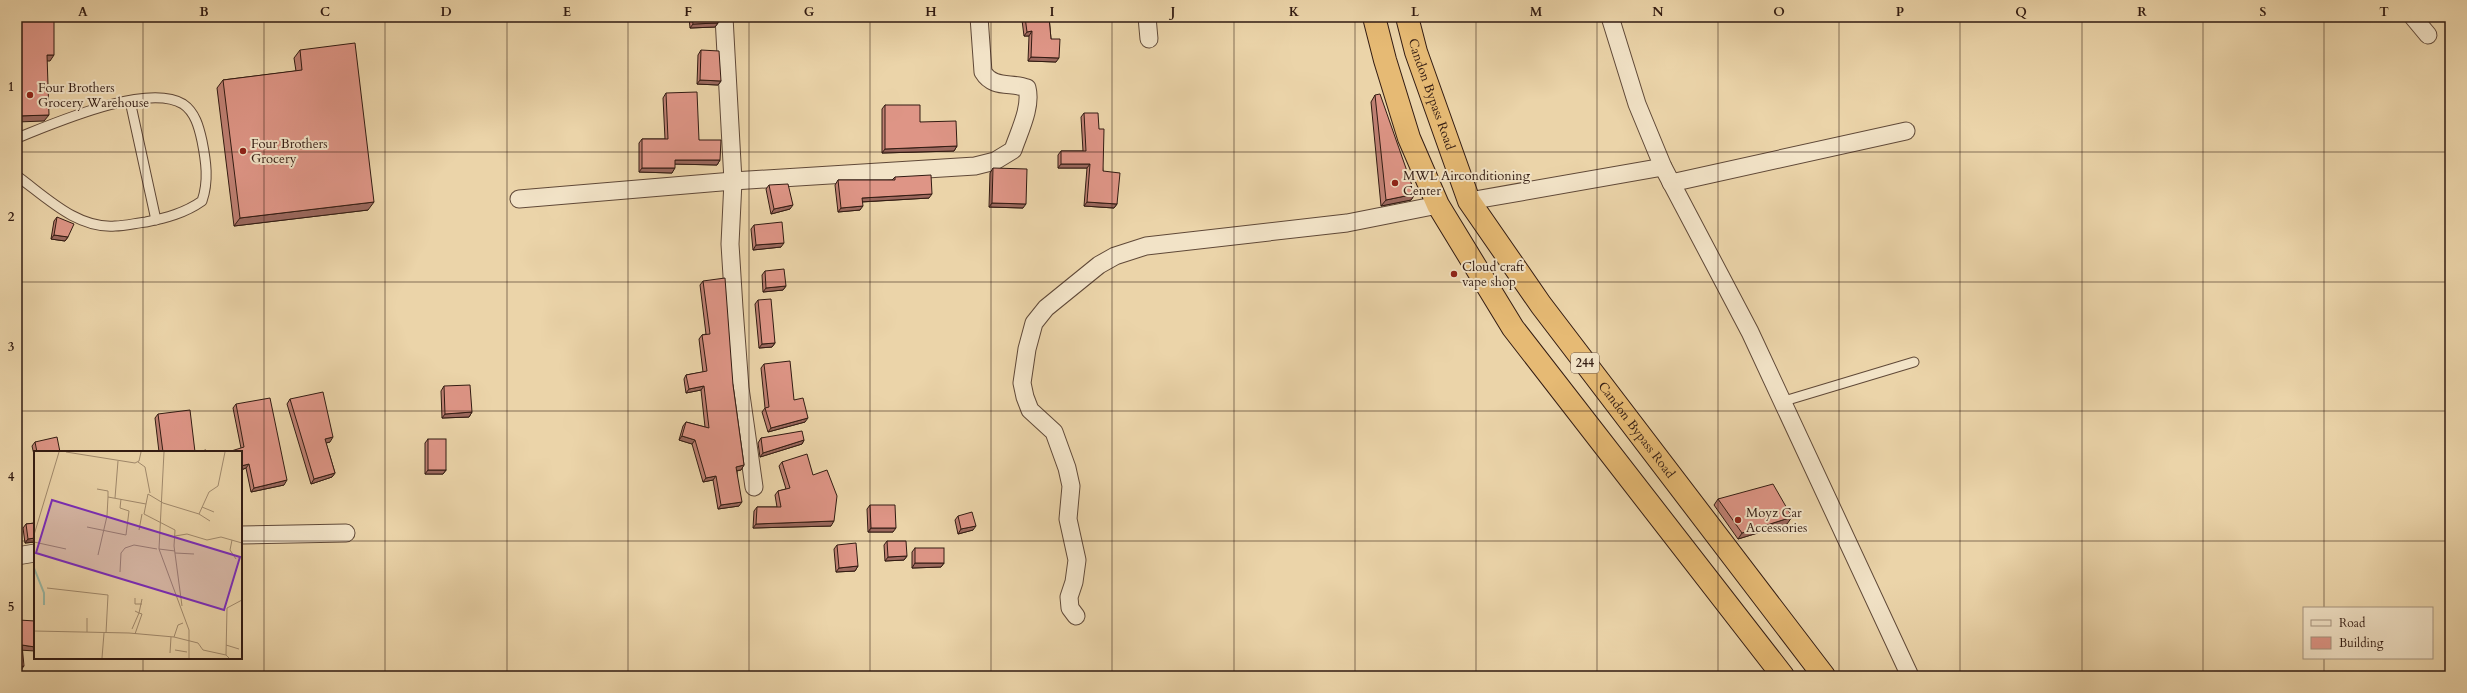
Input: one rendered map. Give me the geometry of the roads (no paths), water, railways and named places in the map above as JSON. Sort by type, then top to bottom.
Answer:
[{"type":"highway","name":"244","points":[[1374,17],[1385,60],[1409,138],[1438,205],[1513,328],[1783,676]]},
{"type":"highway","name":"Candon Bypass Road","points":[[1407,17],[1416,52],[1469,201],[1541,305],[1824,676]]},
{"type":"highway","points":[[1671,530],[1696,510]]},
{"type":"street","points":[[724,17],[733,181],[730,244],[735,323],[740,388],[754,487]]},
{"type":"street","points":[[519,199],[733,181],[975,166],[1005,156],[1013,150],[1027,107],[1028,93],[1027,88],[1019,85],[1000,84],[987,78],[983,72],[979,17]]},
{"type":"street","points":[[1147,17],[1149,39]]},
{"type":"street","points":[[1610,17],[1637,104],[1670,183],[1750,332],[1781,402],[1910,676]]},
{"type":"street","points":[[2413,17],[2428,35]]},
{"type":"street","points":[[1670,183],[1906,131]]},
{"type":"street","points":[[1469,201],[1664,167]]},
{"type":"street","points":[[1076,616],[1070,608],[1069,597],[1074,582],[1077,560],[1068,519],[1070,486],[1067,468],[1054,432],[1030,410],[1022,383],[1027,349],[1034,323],[1046,308],[1099,265],[1140,248],[1347,223],[1438,205]]},
{"type":"street","points":[[242,535],[346,533]]},
{"type":"street","points":[[17,556],[34,553]]},
{"type":"lane","points":[[17,138],[88,110],[130,101],[163,97],[183,104],[196,120],[201,137],[207,178],[202,200],[190,210],[156,220],[114,226],[87,222],[72,216],[17,176]]},
{"type":"lane","points":[[130,101],[156,220]]},
{"type":"lane","points":[[1781,402],[1914,362]]},
{"type":"place","name":"Four Brothers Grocery Warehouse","points":[[30,95]]},
{"type":"place","name":"Four Brothers Grocery","points":[[243,151]]},
{"type":"place","name":"MWL Airconditioning Center","points":[[1395,183]]},
{"type":"place","name":"Cloud craft vape shop","points":[[1454,274]]},
{"type":"place","name":"Moyz Car Accessories","points":[[1738,520]]}]
